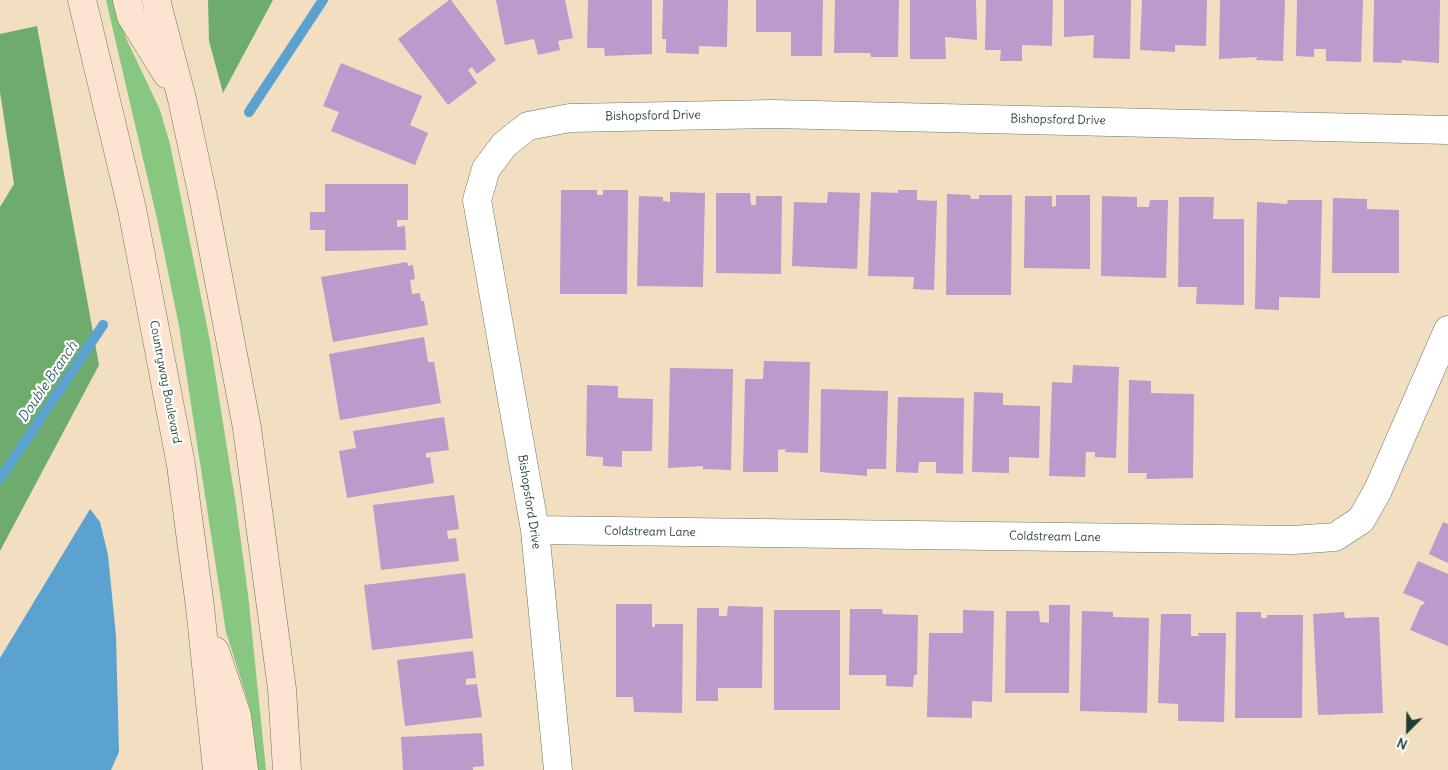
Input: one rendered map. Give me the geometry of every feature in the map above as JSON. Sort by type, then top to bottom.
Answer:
[{"type":"street","name":"Countryway Boulevard","points":[[82,0],[134,218],[181,465],[200,607],[218,770]]},
{"type":"street","points":[[127,0],[131,16],[182,99]]},
{"type":"street","points":[[156,0],[182,99],[247,428],[282,689],[287,770]]},
{"type":"street","name":"Bishopsford Drive","points":[[558,770],[535,530],[477,200],[486,169],[504,145],[528,126],[570,118],[772,114],[1448,130]]},
{"type":"street","name":"Coldstream Lane","points":[[535,530],[1293,540],[1335,537],[1361,520],[1378,490],[1448,330]]},
{"type":"street","points":[[200,607],[237,716],[244,770]]},
{"type":"green space","points":[[106,0],[115,0],[126,38],[160,110],[170,144],[210,341],[236,505],[248,594],[266,770],[256,770],[250,708],[226,632],[179,326],[158,223]]},
{"type":"green space","points":[[208,0],[273,0],[223,93],[209,41]]},
{"type":"green space","points":[[37,26],[99,365],[0,551],[0,207],[14,184],[0,92],[0,34]]},
{"type":"water","points":[[90,509],[100,522],[108,555],[116,636],[119,752],[111,770],[0,770],[0,658]]},
{"type":"building","points":[[451,0],[496,60],[477,74],[472,67],[468,70],[477,83],[448,105],[398,39]]},
{"type":"building","points":[[496,0],[565,0],[573,38],[558,41],[560,50],[538,55],[534,39],[505,45]]},
{"type":"building","points":[[588,0],[652,0],[652,54],[605,56],[604,48],[587,48]]},
{"type":"building","points":[[663,0],[728,0],[727,47],[699,46],[699,54],[666,53],[666,39],[662,39]]},
{"type":"building","points":[[756,0],[823,0],[822,56],[791,56],[791,32],[756,32]]},
{"type":"building","points":[[835,0],[899,0],[898,57],[871,57],[870,53],[834,53]]},
{"type":"building","points":[[910,0],[976,0],[977,40],[945,37],[946,59],[910,59]]},
{"type":"building","points":[[986,0],[1053,0],[1052,46],[1022,45],[1022,61],[1000,61],[1001,50],[985,50]]},
{"type":"building","points":[[1064,0],[1131,0],[1130,59],[1093,58],[1094,35],[1064,37]]},
{"type":"building","points":[[1142,0],[1207,0],[1206,46],[1175,45],[1175,52],[1140,50]]},
{"type":"building","points":[[1220,0],[1285,0],[1283,61],[1256,60],[1257,57],[1219,59]]},
{"type":"building","points":[[1297,0],[1363,0],[1361,62],[1326,61],[1326,49],[1314,49],[1314,57],[1296,56]]},
{"type":"building","points":[[1374,0],[1440,0],[1439,63],[1401,60],[1402,63],[1373,62]]},
{"type":"building","points":[[341,63],[422,96],[410,125],[428,133],[415,165],[331,131],[339,112],[323,106]]},
{"type":"building","points":[[325,184],[408,184],[408,220],[397,220],[397,227],[405,226],[406,250],[325,251],[325,230],[310,230],[310,212],[325,212]]},
{"type":"building","points":[[561,190],[597,190],[597,195],[603,195],[603,190],[628,190],[627,294],[560,294]]},
{"type":"building","points":[[898,190],[917,190],[917,200],[937,201],[934,290],[913,289],[914,277],[868,276],[871,192],[898,193]]},
{"type":"building","points":[[670,192],[705,193],[703,287],[637,286],[639,196],[663,197],[663,201],[670,202]]},
{"type":"building","points":[[828,192],[860,193],[857,269],[792,266],[794,202],[827,203]]},
{"type":"building","points":[[716,193],[750,193],[751,205],[756,205],[756,196],[782,196],[781,274],[716,273]]},
{"type":"building","points":[[947,194],[970,195],[971,199],[979,199],[979,195],[1012,195],[1011,295],[946,295]]},
{"type":"building","points":[[1056,195],[1090,195],[1090,269],[1024,268],[1025,196],[1052,196],[1052,207],[1056,206]]},
{"type":"building","points":[[1102,196],[1137,197],[1137,207],[1149,207],[1150,200],[1168,200],[1166,278],[1101,276]]},
{"type":"building","points":[[1179,197],[1214,197],[1213,219],[1244,219],[1244,305],[1196,304],[1197,287],[1178,287]]},
{"type":"building","points":[[1333,198],[1367,199],[1367,209],[1399,210],[1399,273],[1332,273]]},
{"type":"building","points":[[1288,200],[1322,200],[1320,298],[1279,297],[1279,310],[1255,309],[1257,202],[1287,204]]},
{"type":"building","points":[[407,262],[408,266],[413,265],[415,279],[410,280],[412,294],[420,293],[421,301],[424,301],[428,325],[333,342],[321,277]]},
{"type":"building","points":[[424,337],[428,362],[434,362],[441,403],[340,420],[329,354]]},
{"type":"building","points":[[764,361],[810,362],[808,453],[785,452],[786,449],[778,450],[778,472],[743,472],[745,379],[763,379]]},
{"type":"building","points":[[1073,365],[1119,367],[1116,458],[1095,457],[1095,452],[1086,452],[1085,477],[1049,476],[1052,382],[1072,383]]},
{"type":"building","points":[[670,368],[733,369],[731,470],[703,469],[703,466],[668,468]]},
{"type":"building","points":[[1129,380],[1151,381],[1151,393],[1194,394],[1193,478],[1146,479],[1147,473],[1128,473]]},
{"type":"building","points":[[587,385],[618,386],[618,398],[653,399],[652,451],[622,451],[622,467],[603,466],[603,457],[586,456]]},
{"type":"building","points":[[821,389],[888,391],[886,469],[867,469],[867,476],[820,472]]},
{"type":"building","points":[[974,392],[1003,393],[1003,405],[1040,406],[1039,458],[1009,457],[1009,473],[972,472]]},
{"type":"building","points":[[898,397],[964,398],[963,474],[936,473],[936,462],[919,462],[918,473],[896,472]]},
{"type":"building","points":[[444,417],[449,450],[426,453],[426,458],[430,457],[434,483],[347,498],[339,451],[356,448],[353,431]]},
{"type":"building","points":[[454,495],[459,529],[447,531],[448,539],[456,538],[459,561],[381,570],[373,505]]},
{"type":"building","points":[[1443,522],[1448,524],[1448,563],[1429,554]]},
{"type":"building","points":[[1418,561],[1448,574],[1448,646],[1410,630],[1421,605],[1425,602],[1403,593]]},
{"type":"building","points":[[465,573],[473,638],[372,650],[364,585]]},
{"type":"building","points":[[616,604],[652,604],[652,627],[655,627],[655,624],[683,624],[682,713],[634,712],[633,697],[616,697]]},
{"type":"building","points":[[1049,605],[1070,605],[1069,693],[1005,693],[1006,611],[1039,611],[1040,622],[1049,623]]},
{"type":"building","points":[[728,606],[763,607],[762,688],[718,688],[718,701],[696,701],[697,608],[719,608],[719,616],[727,616]]},
{"type":"building","points":[[850,609],[882,609],[883,614],[918,615],[917,675],[914,675],[913,687],[886,686],[886,675],[849,675]]},
{"type":"building","points":[[774,610],[840,610],[840,710],[774,710]]},
{"type":"building","points":[[963,610],[994,611],[992,702],[972,701],[972,718],[927,717],[929,633],[963,633]]},
{"type":"building","points":[[1082,611],[1113,612],[1113,617],[1149,618],[1147,713],[1080,711]]},
{"type":"building","points":[[1236,612],[1261,612],[1261,618],[1267,618],[1267,615],[1303,615],[1302,718],[1235,718]]},
{"type":"building","points":[[1344,612],[1345,618],[1379,617],[1383,713],[1318,715],[1313,614]]},
{"type":"building","points":[[1161,614],[1191,614],[1191,636],[1199,636],[1198,633],[1226,633],[1224,722],[1178,721],[1178,704],[1158,703]]},
{"type":"building","points":[[473,651],[476,678],[466,679],[466,685],[477,684],[482,717],[405,726],[397,660]]},
{"type":"building","points":[[482,733],[484,766],[473,767],[473,770],[403,770],[401,737]]},
{"type":"waterway","name":"Double Branch","points":[[249,112],[323,0]]},
{"type":"waterway","name":"Double Branch","points":[[0,479],[103,325]]}]
